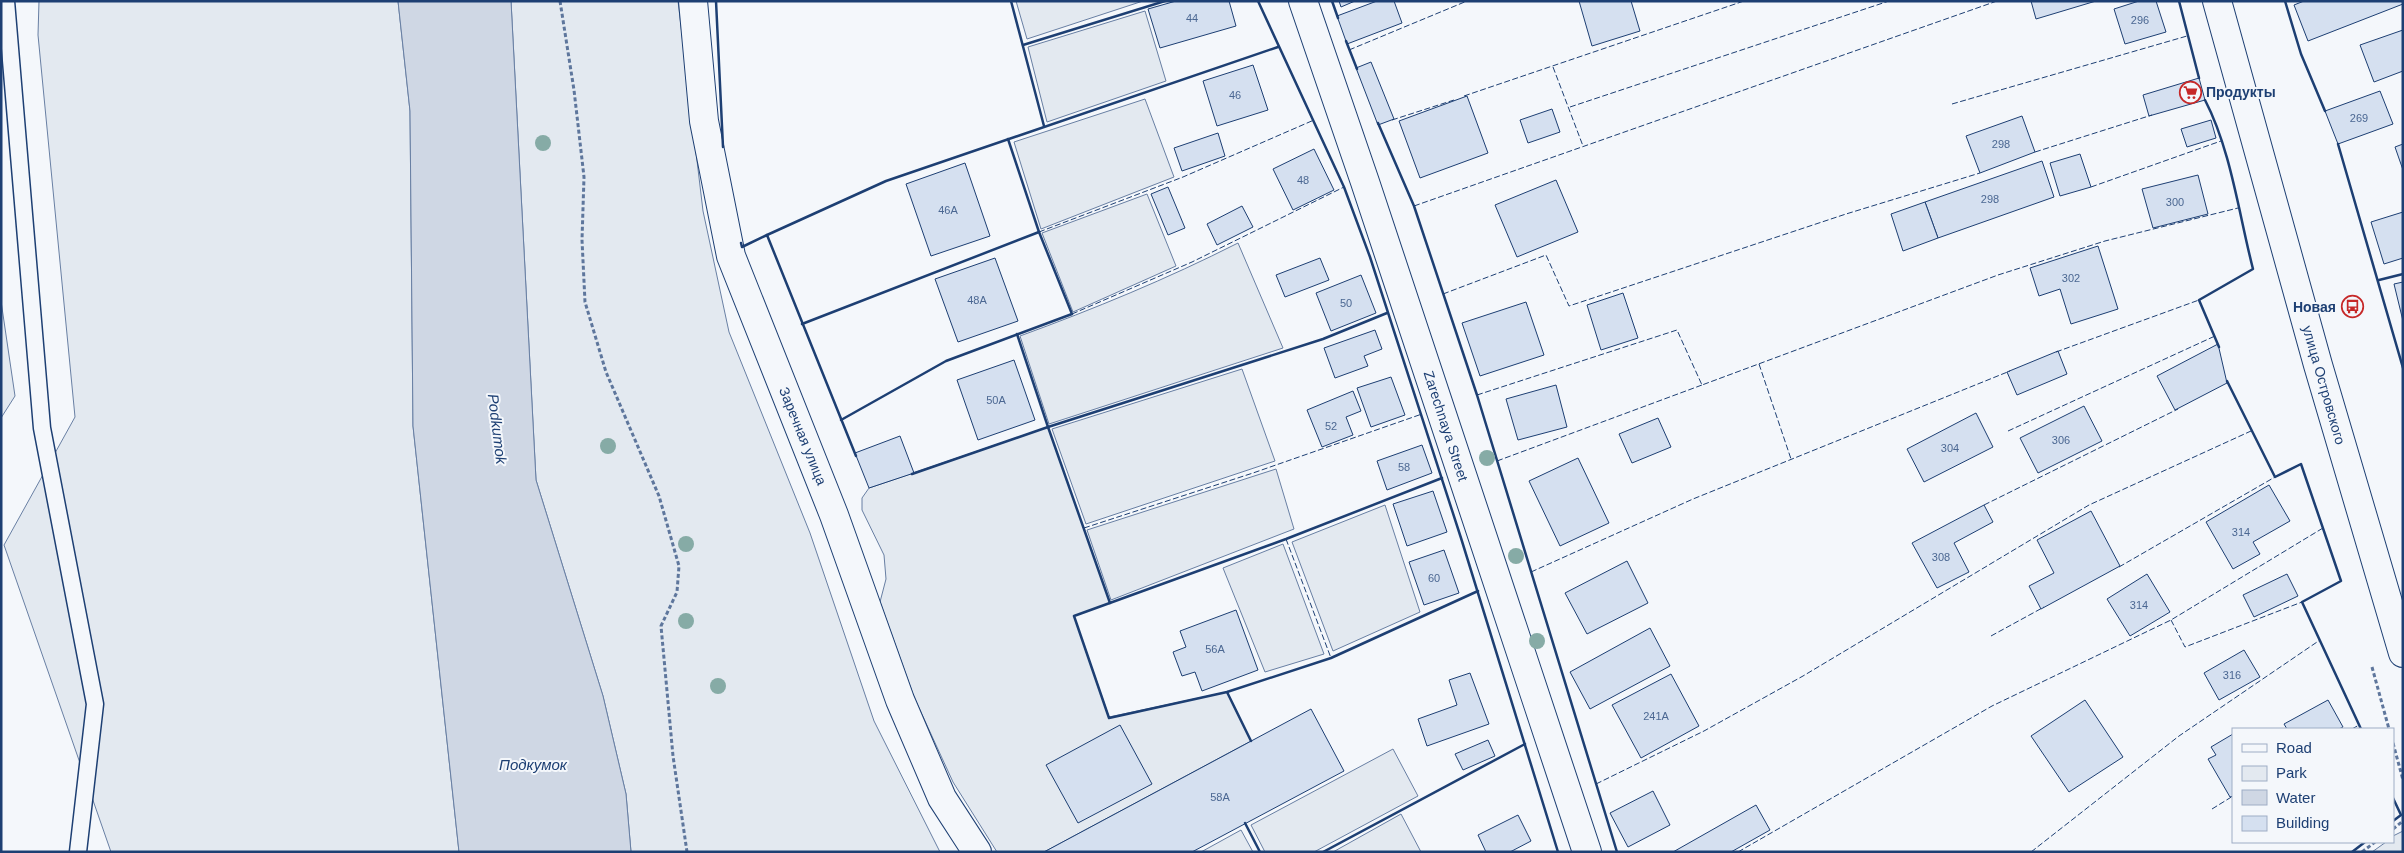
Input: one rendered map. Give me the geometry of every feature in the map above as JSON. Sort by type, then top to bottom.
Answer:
[{"type":"street","name":"Заречная улица","points":[[693,1],[704,121],[731,256],[834,515],[900,700],[942,798],[977,852]]},
{"type":"street","name":"Zarechnaya Street","points":[[1303,1],[1378,219],[1587,852]]},
{"type":"street","name":"улица Островского","points":[[2217,1],[2318,365],[2403,653]]},
{"type":"lane","points":[[6,1],[42,428],[95,704],[78,852]]},
{"type":"path","points":[[560,1],[574,90],[584,178],[582,240],[585,302],[606,372],[659,496],[680,566],[677,592],[661,626],[673,756],[688,852]]},
{"type":"path","points":[[2394,748],[2403,780]]},
{"type":"path","points":[[2362,852],[2374,843]]},
{"type":"green space","points":[[39,1],[398,1],[410,111],[413,426],[459,852],[111,852],[4,545],[75,417],[38,35]]},
{"type":"green space","points":[[511,1],[678,1],[703,211],[729,332],[810,533],[874,721],[940,852],[631,852],[626,794],[603,696],[536,480]]},
{"type":"green space","points":[[1016,1],[1143,1],[1027,39]]},
{"type":"green space","points":[[1145,11],[1166,81],[1047,122],[1028,47]]},
{"type":"green space","points":[[1145,99],[1174,177],[1041,229],[1014,142]]},
{"type":"green space","points":[[1147,194],[1176,266],[1073,312],[1042,233]]},
{"type":"green space","points":[[1238,243],[1283,348],[1049,424],[1020,336],[1130,293]]},
{"type":"green space","points":[[1,301],[15,396],[1,418]]},
{"type":"green space","points":[[1242,369],[1275,461],[1086,524],[1052,429]]},
{"type":"green space","points":[[1048,427],[1110,603],[1074,616],[1109,717],[1227,692],[1251,741],[1044,852],[997,852],[953,782],[914,697],[880,602],[886,579],[884,555],[862,510],[862,498],[869,488]]},
{"type":"green space","points":[[1276,469],[1294,529],[1111,600],[1087,530]]},
{"type":"green space","points":[[1385,505],[1420,612],[1333,651],[1292,542]]},
{"type":"green space","points":[[1283,544],[1324,654],[1265,672],[1223,568]]},
{"type":"green space","points":[[1393,749],[1418,796],[1314,852],[1265,852],[1251,825]]},
{"type":"green space","points":[[1401,814],[1421,852],[1333,852]]},
{"type":"green space","points":[[1241,830],[1253,852],[1201,852]]},
{"type":"green space","points":[[2403,831],[2403,852],[2372,852],[2385,843],[2394,843],[2394,836]]},
{"type":"water","name":"Подкумок","points":[[398,1],[511,1],[536,480],[603,696],[626,794],[631,852],[459,852],[413,426],[410,111]]},
{"type":"building","points":[[1176,1],[1229,1],[1236,26],[1160,48],[1148,9]]},
{"type":"building","points":[[1339,1],[1355,1],[1341,7]]},
{"type":"building","points":[[1377,1],[1394,1],[1402,23],[1347,44],[1337,16]]},
{"type":"building","points":[[1579,1],[1631,1],[1640,31],[1592,46]]},
{"type":"building","points":[[2031,1],[2096,1],[2036,19]]},
{"type":"building","points":[[2139,1],[2156,1],[2166,32],[2125,44],[2114,9]]},
{"type":"building","points":[[2304,1],[2403,1],[2403,4],[2308,41],[2294,5]]},
{"type":"building","points":[[2403,30],[2403,71],[2374,82],[2360,45]]},
{"type":"building","points":[[1371,62],[1394,119],[1378,125],[1356,68]]},
{"type":"building","points":[[1253,65],[1268,110],[1217,126],[1203,81]]},
{"type":"building","points":[[2199,78],[2205,100],[2149,116],[2143,95]]},
{"type":"building","points":[[2380,91],[2393,124],[2338,144],[2325,111]]},
{"type":"building","points":[[1467,96],[1488,153],[1420,178],[1399,121]]},
{"type":"building","points":[[1552,109],[1560,132],[1528,143],[1520,120]]},
{"type":"building","points":[[2022,116],[2035,152],[1980,173],[1966,136]]},
{"type":"building","points":[[2211,120],[2216,138],[2187,147],[2181,129]]},
{"type":"building","points":[[1218,133],[1225,156],[1182,171],[1174,148]]},
{"type":"building","points":[[2403,144],[2403,170],[2395,147]]},
{"type":"building","points":[[1314,149],[1334,190],[1293,210],[1273,169]]},
{"type":"building","points":[[2080,154],[2091,187],[2060,196],[2050,163]]},
{"type":"building","points":[[2042,161],[2054,197],[1938,238],[1925,202]]},
{"type":"building","points":[[965,163],[990,236],[931,256],[906,184]]},
{"type":"building","points":[[2198,175],[2208,214],[2153,228],[2142,189]]},
{"type":"building","points":[[1556,180],[1578,232],[1517,257],[1495,205]]},
{"type":"building","points":[[1168,187],[1185,228],[1168,235],[1151,194]]},
{"type":"building","points":[[1925,202],[1938,238],[1903,251],[1891,214]]},
{"type":"building","points":[[1242,206],[1253,227],[1217,245],[1207,224]]},
{"type":"building","points":[[2403,212],[2403,258],[2384,264],[2371,222]]},
{"type":"building","points":[[2098,246],[2118,309],[2071,324],[2060,289],[2039,296],[2030,268]]},
{"type":"building","points":[[995,258],[1018,321],[958,342],[935,279]]},
{"type":"building","points":[[1320,258],[1329,280],[1285,297],[1276,275]]},
{"type":"building","points":[[1361,275],[1376,313],[1331,331],[1316,293]]},
{"type":"building","points":[[2403,282],[2403,321],[2394,284]]},
{"type":"building","points":[[1623,293],[1638,338],[1601,350],[1587,305]]},
{"type":"building","points":[[1526,302],[1544,355],[1480,376],[1462,323]]},
{"type":"building","points":[[1375,330],[1382,349],[1364,356],[1368,366],[1335,378],[1324,348]]},
{"type":"building","points":[[2218,344],[2227,383],[2175,410],[2157,376]]},
{"type":"building","points":[[2058,351],[2067,374],[2017,395],[2007,372]]},
{"type":"building","points":[[1014,360],[1035,420],[978,440],[957,380]]},
{"type":"building","points":[[1391,377],[1405,415],[1371,427],[1357,388]]},
{"type":"building","points":[[1556,385],[1567,427],[1518,440],[1506,399]]},
{"type":"building","points":[[1353,391],[1361,411],[1346,417],[1353,435],[1322,447],[1307,410]]},
{"type":"building","points":[[2084,406],[2102,441],[2038,473],[2020,438]]},
{"type":"building","points":[[1976,413],[1993,447],[1924,482],[1907,449]]},
{"type":"building","points":[[1658,418],[1671,447],[1632,463],[1619,434]]},
{"type":"building","points":[[900,436],[914,473],[869,488],[855,453]]},
{"type":"building","points":[[1422,445],[1432,473],[1387,490],[1377,461]]},
{"type":"building","points":[[1578,458],[1609,523],[1560,546],[1529,481]]},
{"type":"building","points":[[2269,485],[2290,521],[2253,542],[2260,554],[2233,569],[2206,522]]},
{"type":"building","points":[[1433,491],[1447,532],[1407,546],[1393,504]]},
{"type":"building","points":[[1984,505],[1993,522],[1954,543],[1969,572],[1937,588],[1912,543]]},
{"type":"building","points":[[2091,511],[2120,566],[2041,609],[2029,586],[2054,573],[2037,540]]},
{"type":"building","points":[[1444,550],[1459,593],[1424,605],[1409,562]]},
{"type":"building","points":[[1627,561],[1648,603],[1587,634],[1565,593]]},
{"type":"building","points":[[2147,574],[2170,612],[2130,636],[2107,599]]},
{"type":"building","points":[[2287,574],[2298,596],[2254,617],[2243,595]]},
{"type":"building","points":[[1236,610],[1258,670],[1202,691],[1195,672],[1182,676],[1173,652],[1186,647],[1180,631]]},
{"type":"building","points":[[1650,628],[1670,666],[1590,709],[1570,672]]},
{"type":"building","points":[[2244,650],[2260,677],[2219,700],[2204,673]]},
{"type":"building","points":[[1470,673],[1489,724],[1427,746],[1418,719],[1457,705],[1449,680]]},
{"type":"building","points":[[1671,674],[1699,726],[1641,758],[1612,705]]},
{"type":"building","points":[[2085,700],[2123,757],[2069,792],[2031,736]]},
{"type":"building","points":[[2328,700],[2343,727],[2286,728],[2284,724]]},
{"type":"building","points":[[1311,709],[1344,771],[1192,852],[1044,852]]},
{"type":"building","points":[[1120,725],[1152,784],[1078,823],[1046,765]]},
{"type":"building","points":[[2232,735],[2232,796],[2230,797],[2208,759],[2216,755],[2211,747]]},
{"type":"building","points":[[1488,740],[1495,756],[1463,770],[1455,754]]},
{"type":"building","points":[[1653,791],[1670,825],[1628,847],[1610,813]]},
{"type":"building","points":[[1756,805],[1770,830],[1731,852],[1673,852]]},
{"type":"building","points":[[1518,815],[1531,841],[1510,852],[1486,852],[1478,835]]},
{"type":"fence","points":[[1349,50],[1467,1]]},
{"type":"fence","points":[[1464,96],[1744,1]]},
{"type":"fence","points":[[1570,107],[1889,1]]},
{"type":"fence","points":[[1414,206],[1997,1]]},
{"type":"fence","points":[[1952,104],[2187,36]]},
{"type":"fence","points":[[1553,67],[1583,146]]},
{"type":"fence","points":[[1392,120],[1454,100]]},
{"type":"fence","points":[[2035,152],[2152,115]]},
{"type":"fence","points":[[1039,232],[1183,177],[1314,120]]},
{"type":"fence","points":[[2091,187],[2221,141]]},
{"type":"fence","points":[[1443,294],[1546,255],[1569,306],[1846,214],[1980,173]]},
{"type":"fence","points":[[1072,314],[1192,262],[1344,187]]},
{"type":"fence","points":[[1477,395],[1677,330],[1702,385],[1998,275],[2105,241],[2238,208]]},
{"type":"fence","points":[[2056,352],[2199,300]]},
{"type":"fence","points":[[2008,431],[2215,336]]},
{"type":"fence","points":[[1759,364],[1791,459]]},
{"type":"fence","points":[[1531,572],[1693,499],[2010,371]]},
{"type":"fence","points":[[1497,461],[1702,385]]},
{"type":"fence","points":[[1984,505],[2178,409]]},
{"type":"fence","points":[[1084,528],[1253,473],[1422,414]]},
{"type":"fence","points":[[1596,784],[1704,731],[1803,676],[2089,505],[2251,431]]},
{"type":"fence","points":[[2119,567],[2275,477]]},
{"type":"fence","points":[[1738,852],[1992,706],[2171,620],[2323,528]]},
{"type":"fence","points":[[1286,539],[1331,658]]},
{"type":"fence","points":[[2171,620],[2185,647],[2302,602]]},
{"type":"fence","points":[[1991,636],[2044,607]]},
{"type":"fence","points":[[2031,852],[2179,736],[2320,640]]},
{"type":"fence","points":[[2354,728],[2359,725]]},
{"type":"fence","points":[[2212,809],[2232,797]]},
{"type":"wall","points":[[716,1],[723,147]]},
{"type":"wall","points":[[1011,1],[1044,126]]},
{"type":"wall","points":[[1023,45],[1165,1]]},
{"type":"wall","points":[[1258,1],[1344,187],[1370,257],[1461,538],[1558,852]]},
{"type":"wall","points":[[1332,1],[1338,18]]},
{"type":"wall","points":[[2179,1],[2199,78]]},
{"type":"wall","points":[[2285,1],[2301,54],[2325,111]]},
{"type":"wall","points":[[1346,41],[1357,69]]},
{"type":"wall","points":[[767,235],[886,181],[1278,47]]},
{"type":"wall","points":[[2205,100],[2222,140],[2228,161],[2253,269],[2199,300],[2219,347]]},
{"type":"wall","points":[[1378,123],[1414,206],[1477,395],[1617,852]]},
{"type":"wall","points":[[841,420],[946,361],[1072,314],[1039,232],[1008,139]]},
{"type":"wall","points":[[2338,144],[2403,368]]},
{"type":"wall","points":[[802,324],[1039,232]]},
{"type":"wall","points":[[741,243],[742,247],[767,235],[856,456]]},
{"type":"wall","points":[[2379,280],[2403,274]]},
{"type":"wall","points":[[1017,334],[1048,427],[1323,339],[1387,313]]},
{"type":"wall","points":[[2227,381],[2275,477],[2301,464],[2341,581],[2302,602],[2361,728]]},
{"type":"wall","points":[[912,474],[1048,427],[1110,603]]},
{"type":"wall","points":[[1442,478],[1286,539],[1074,616],[1109,718],[1227,692],[1331,658],[1478,591]]},
{"type":"wall","points":[[1227,692],[1251,741]]},
{"type":"wall","points":[[1323,852],[1525,744]]},
{"type":"wall","points":[[2394,800],[2401,815],[2394,820]]},
{"type":"wall","points":[[1245,823],[1260,852]]},
{"type":"wall","points":[[2352,852],[2364,843]]},
{"type":"place","name":"Продукты","points":[[2190,92]]},
{"type":"place","name":"Новая","points":[[2352,307]]},
{"type":"water label","name":"Podkumok","points":[[497,429]]}]
